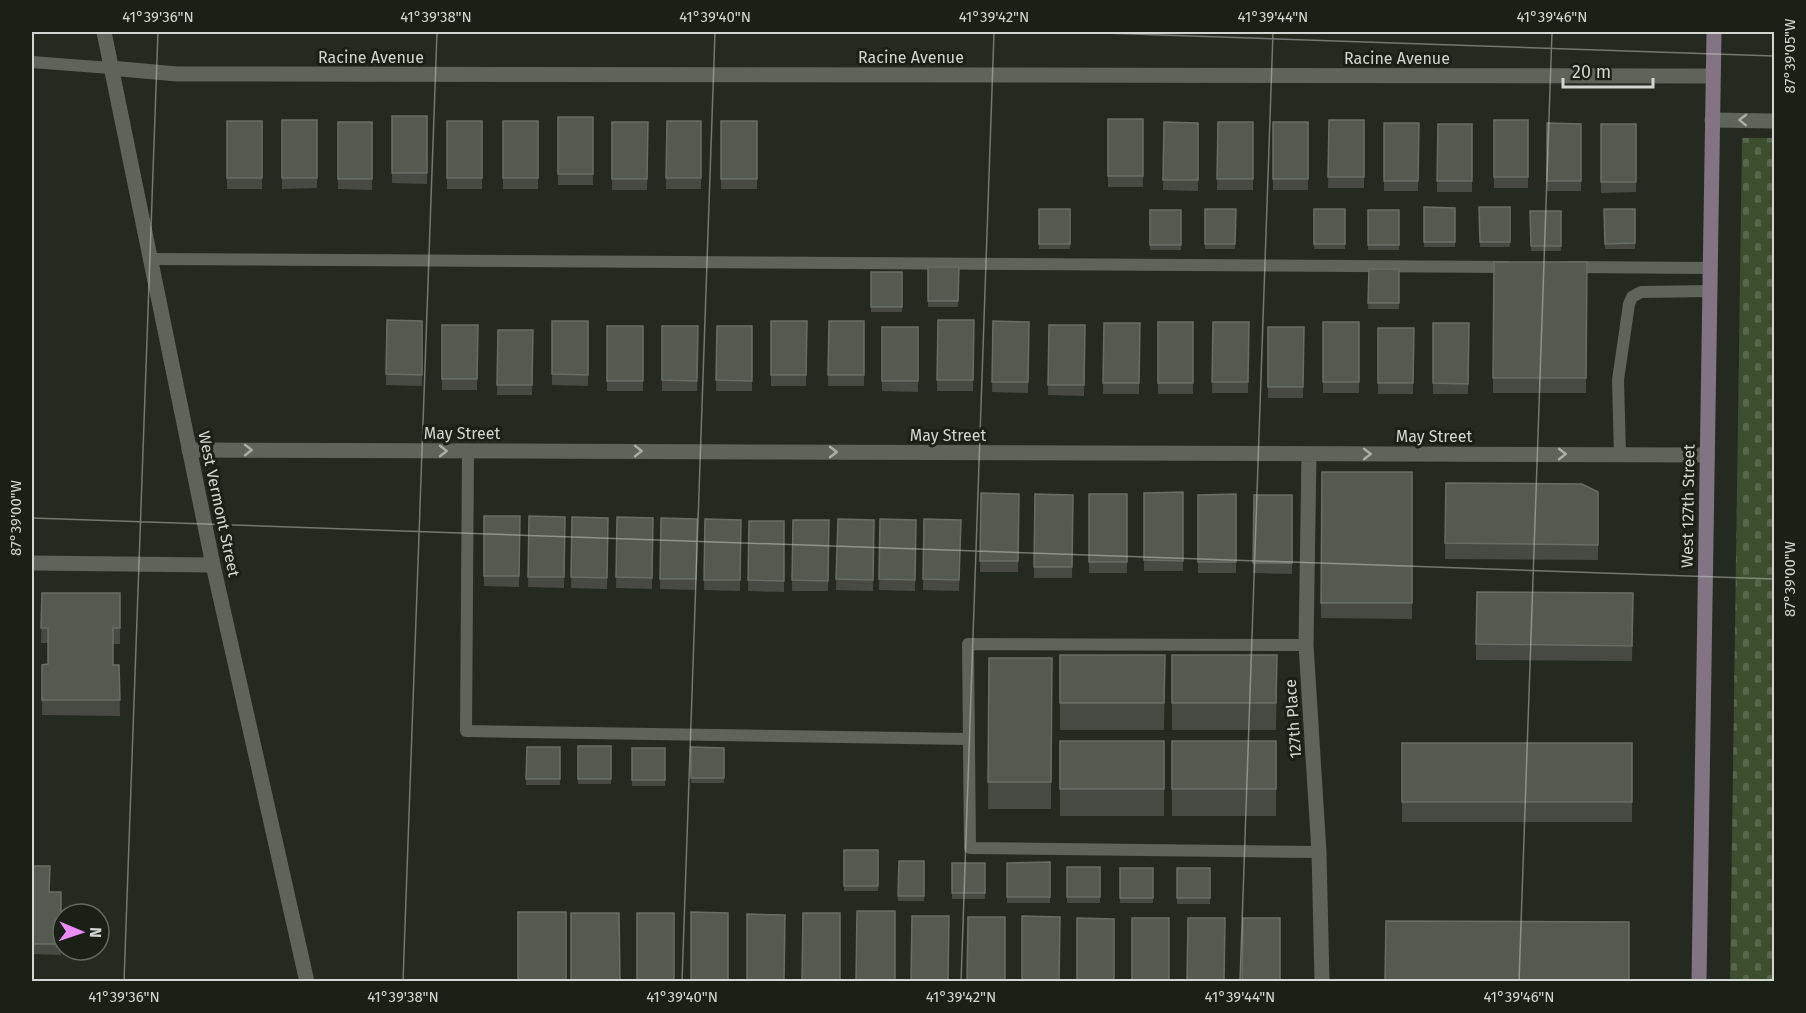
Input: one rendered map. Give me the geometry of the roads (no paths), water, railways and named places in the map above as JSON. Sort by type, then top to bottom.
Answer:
[{"type":"main road","name":"West 127th Street","points":[[1699,981],[1714,32]]},
{"type":"street","name":"West Vermont Street","points":[[104,32],[213,565],[307,981]]},
{"type":"street","name":"Racine Avenue","points":[[110,68],[177,74],[1713,76]]},
{"type":"street","points":[[1712,120],[1774,121]]},
{"type":"street","name":"May Street","points":[[189,450],[1707,455]]},
{"type":"street","name":"127th Place","points":[[1309,454],[1306,645],[1319,852],[1322,981]]},
{"type":"street","points":[[32,563],[213,565]]},
{"type":"lane","points":[[32,62],[110,68]]},
{"type":"lane","points":[[150,259],[1527,267]]},
{"type":"lane","points":[[1563,267],[1710,268]]},
{"type":"lane","points":[[1620,454],[1618,380],[1632,297],[1641,292],[1710,291]]},
{"type":"lane","points":[[468,451],[466,731],[968,739]]},
{"type":"lane","points":[[1306,645],[968,644],[970,848],[1319,852]]}]
